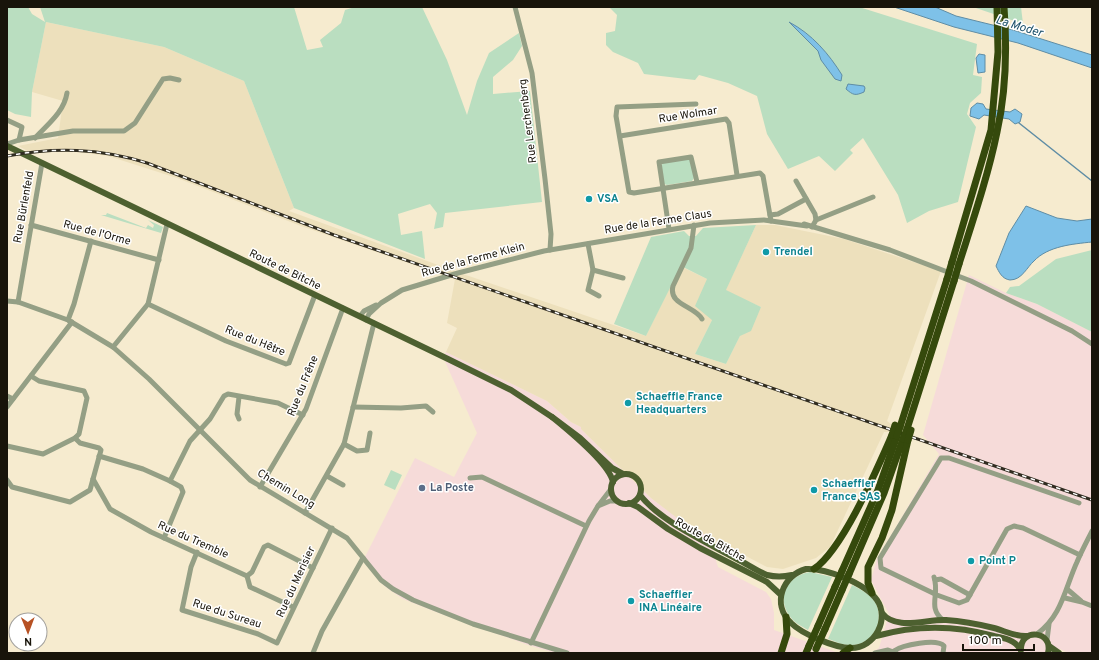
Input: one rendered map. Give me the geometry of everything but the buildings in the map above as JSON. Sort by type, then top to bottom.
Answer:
[{"type":"highway","points":[[997,7],[1001,15]]},
{"type":"highway","points":[[811,650],[825,629],[839,588],[900,437],[956,263],[991,130],[1002,52],[1001,15],[1004,7]]},
{"type":"highway","points":[[872,594],[868,583],[868,567],[890,516],[900,437],[904,425]]},
{"type":"highway","points":[[814,569],[826,559],[833,549],[864,494],[900,437]]},
{"type":"highway","points":[[811,650],[818,626],[839,588]]},
{"type":"highway","points":[[781,653],[787,634],[786,617]]},
{"type":"highway","points":[[843,653],[850,648]]},
{"type":"main road","name":"Route de Bitche","points":[[7,145],[511,390],[552,417],[580,438],[612,468],[623,474]]},
{"type":"main road","name":"Route de Bitche","points":[[552,417],[591,452],[608,470],[613,482]]},
{"type":"main road","points":[[623,474],[632,475],[638,479],[641,488],[640,495],[636,500],[630,503],[618,501],[611,489],[613,482],[617,477],[623,474]]},
{"type":"main road","name":"Route de Bitche","points":[[640,495],[646,503],[658,513],[704,541],[759,570],[773,576],[792,575]]},
{"type":"main road","name":"Route de Bitche","points":[[630,503],[638,507],[668,529],[700,548],[767,582],[780,594]]},
{"type":"main road","points":[[882,613],[880,628],[876,636],[865,645],[850,648],[818,638],[795,626],[786,617],[780,594],[785,582],[799,571],[814,569],[827,571],[844,578],[872,594],[877,600],[882,613],[886,618],[895,623],[943,620],[982,625],[1019,636],[1037,634],[1059,653]]},
{"type":"main road","points":[[876,636],[918,628],[956,628],[981,632],[1005,639],[1015,643],[1021,651]]},
{"type":"main road","points":[[1021,651],[1021,643],[1027,636]]},
{"type":"main road","points":[[1048,643],[1048,653]]},
{"type":"street","name":"Rue Lerchenberg","points":[[515,7],[532,69],[553,249]]},
{"type":"street","points":[[7,145],[19,140],[73,131],[124,131],[135,123],[163,79],[170,78],[179,80]]},
{"type":"street","points":[[35,138],[60,112],[65,103],[67,93]]},
{"type":"street","points":[[696,104],[617,107],[616,116],[629,192],[632,194],[757,172],[763,174],[771,221]]},
{"type":"street","name":"Rue Wolmar","points":[[620,136],[726,119],[729,123],[737,176]]},
{"type":"street","points":[[7,120],[22,127],[19,140]]},
{"type":"street","points":[[669,229],[658,164],[663,160],[691,157],[697,182]]},
{"type":"street","name":"Rue Bürlenfeld","points":[[18,302],[42,163]]},
{"type":"street","points":[[796,181],[816,220]]},
{"type":"street","points":[[809,226],[816,220],[873,198]]},
{"type":"street","points":[[770,215],[778,214],[806,199]]},
{"type":"street","name":"Rue de la Ferme Claus","points":[[553,249],[694,225],[771,221],[809,226],[890,250],[967,279],[1072,331],[1092,344]]},
{"type":"street","points":[[113,347],[148,304],[167,224]]},
{"type":"street","name":"Rue de l'Orme","points":[[31,225],[159,260]]},
{"type":"street","points":[[694,225],[691,248],[673,286],[672,292],[676,300],[694,310],[702,319]]},
{"type":"street","points":[[7,407],[70,321],[91,241]]},
{"type":"street","points":[[588,244],[593,270],[588,290],[599,296]]},
{"type":"street","name":"Rue de la Ferme Klein","points":[[360,316],[367,309],[381,303],[402,290],[458,273],[553,249]]},
{"type":"street","points":[[593,270],[623,278]]},
{"type":"street","name":"Rue du Hêtre","points":[[148,304],[226,341],[286,364],[289,363],[315,295]]},
{"type":"street","name":"Chemin Long","points":[[7,301],[18,302],[70,321],[113,347],[149,379],[226,458],[260,487],[332,528],[351,542],[381,580],[404,596],[473,624],[567,653]]},
{"type":"street","name":"Rue de la Ferme Klein","points":[[366,320],[381,303]]},
{"type":"street","name":"Rue du Frêne","points":[[260,487],[303,415],[343,308]]},
{"type":"street","points":[[305,513],[344,444],[374,323]]},
{"type":"street","points":[[7,446],[43,454],[75,438],[79,434],[87,398],[84,391],[39,381],[31,376]]},
{"type":"street","points":[[170,481],[190,441],[210,419],[224,396],[228,394],[278,403],[303,415]]},
{"type":"street","points":[[7,396],[13,399]]},
{"type":"street","points":[[239,397],[237,414],[239,419]]},
{"type":"street","points":[[353,407],[401,408],[426,406],[433,412]]},
{"type":"street","points":[[344,444],[357,451],[367,450],[370,433]]},
{"type":"street","points":[[7,480],[12,487],[70,502],[90,490],[101,450],[99,448],[80,443],[75,438]]},
{"type":"street","points":[[100,456],[143,469],[181,487],[183,492],[164,538]]},
{"type":"street","points":[[1079,503],[949,458],[941,458],[880,558],[879,564],[881,568],[959,604],[967,600],[1007,529],[1014,526],[1023,528],[1080,555]]},
{"type":"street","points":[[327,476],[343,485]]},
{"type":"street","points":[[470,478],[482,477],[586,526]]},
{"type":"street","name":"Rue du Tremble","points":[[93,479],[110,509],[164,538],[247,576],[250,587],[293,608]]},
{"type":"street","points":[[531,643],[586,526],[598,506],[611,489]]},
{"type":"street","points":[[598,506],[610,501],[618,501]]},
{"type":"street","name":"Rue du Merisier","points":[[277,642],[289,621],[293,608],[332,528]]},
{"type":"street","points":[[1037,634],[1049,624],[1065,598],[1080,555],[1092,531]]},
{"type":"street","points":[[247,576],[252,572],[264,547],[268,545],[313,568]]},
{"type":"street","name":"Rue du Sureau","points":[[197,552],[191,567],[182,610],[258,634],[277,642]]},
{"type":"street","points":[[313,653],[322,631],[363,558]]},
{"type":"street","points":[[943,620],[935,612],[937,595],[934,578],[941,579],[970,594]]},
{"type":"street","points":[[1067,589],[1082,602]]},
{"type":"street","points":[[1065,598],[1092,606]]},
{"type":"street","points":[[1048,643],[1049,624]]},
{"type":"street","points":[[875,653],[888,650],[895,652],[901,646],[938,642],[944,646],[943,653]]},
{"type":"shaded area","points":[[46,22],[164,47],[244,81],[294,208],[289,211],[463,274],[646,336],[680,266],[707,279],[712,320],[695,354],[726,364],[740,336],[761,307],[725,291],[756,225],[775,225],[844,239],[941,271],[887,421],[891,424],[889,432],[884,432],[830,547],[816,558],[783,569],[767,567],[685,524],[651,498],[581,429],[581,427],[571,422],[547,401],[446,352],[457,328],[447,323],[455,279],[301,226],[177,178],[108,156],[71,151],[32,153],[18,146],[58,138],[63,101],[32,92]]},
{"type":"shaded area","points":[[969,275],[1006,293],[1037,304],[1092,332],[1092,653],[1068,653],[1060,649],[1048,653],[871,653],[879,648],[889,614],[871,580],[877,559],[939,454],[923,435]]},
{"type":"shaded area","points":[[446,352],[547,401],[571,422],[581,427],[581,429],[651,498],[685,523],[708,536],[718,567],[766,592],[771,599],[774,613],[774,630],[839,653],[555,653],[528,645],[436,612],[403,599],[387,588],[379,581],[365,557],[415,458],[454,477],[477,433],[443,357]]},
{"type":"green space","points":[[7,7],[28,7],[32,14],[45,22],[40,7],[294,7],[307,50],[323,47],[320,40],[341,23],[345,10],[355,7],[422,7],[447,60],[467,115],[477,81],[489,53],[519,33],[522,46],[513,60],[493,77],[493,94],[530,91],[542,202],[445,213],[443,227],[434,229],[437,213],[430,204],[398,214],[401,235],[422,231],[425,259],[294,208],[244,81],[164,47],[46,22],[32,92],[31,117],[15,114],[7,110]]},
{"type":"green space","points":[[609,7],[859,7],[977,44],[973,75],[982,77],[981,93],[970,103],[967,114],[976,127],[958,202],[929,211],[907,223],[898,195],[863,138],[850,150],[853,153],[835,171],[819,156],[788,169],[767,134],[757,96],[728,83],[699,75],[695,80],[644,74],[638,63],[613,52],[606,45],[606,33],[615,31],[617,15]]},
{"type":"green space","points":[[973,7],[1021,7],[1023,24]]},
{"type":"green space","points":[[688,159],[691,161],[694,178],[692,181],[667,185],[664,184],[661,166],[663,163]]},
{"type":"green space","points":[[107,213],[146,228],[148,225],[153,228],[154,225],[148,220],[163,227],[161,233],[101,215],[106,215]]},
{"type":"green space","points":[[756,225],[726,290],[761,307],[751,331],[740,336],[726,364],[695,354],[712,320],[695,306],[707,279],[681,266],[646,336],[614,324],[651,237],[684,231],[689,236],[696,236],[703,228]]},
{"type":"green space","points":[[1092,250],[1092,332],[1037,304],[1006,293],[1010,287],[1019,286],[1056,259]]},
{"type":"green space","points":[[391,470],[402,475],[395,490],[384,485]]},
{"type":"green space","points":[[810,572],[832,577],[808,630],[798,624],[789,615],[785,608],[784,594],[791,582],[796,577]]},
{"type":"green space","points":[[852,585],[865,592],[873,599],[878,609],[879,617],[875,631],[870,637],[857,645],[846,645],[828,639]]},
{"type":"water","points":[[894,7],[935,7],[956,16],[1013,30],[1092,55],[1092,68],[1018,43],[954,27]]},
{"type":"water","points":[[789,22],[805,32],[826,52],[842,75],[841,81],[835,79],[821,60],[818,51]]},
{"type":"water","points":[[979,54],[985,55],[985,72],[978,73],[976,58]]},
{"type":"water","points":[[848,84],[864,86],[864,92],[852,94],[846,89]]},
{"type":"water","points":[[977,103],[983,104],[986,109],[1010,112],[1015,109],[1022,114],[1020,122],[1015,124],[1009,119],[984,115],[979,119],[970,116],[971,108]]},
{"type":"water","points":[[1026,206],[1057,218],[1077,221],[1092,219],[1092,242],[1061,247],[1046,252],[1034,261],[1021,276],[1010,280],[1001,275],[996,266],[1009,233]]},
{"type":"waterway","points":[[1019,123],[1092,181]]},
{"type":"railway","points":[[7,156],[42,151],[77,150],[112,154],[147,163],[334,235],[1092,500]]},
{"type":"place","name":"VSA","points":[[589,199]]},
{"type":"place","name":"Trendel","points":[[766,252]]},
{"type":"place","name":"Schaeffle France Headquarters","points":[[628,403]]},
{"type":"place","name":"La Poste","points":[[422,488]]},
{"type":"place","name":"Schaeffler France SAS","points":[[814,490]]},
{"type":"place","name":"Point P","points":[[971,561]]},
{"type":"place","name":"Schaeffler INA Linéaire","points":[[631,601]]},
{"type":"water label","name":"La Moder","points":[[1019,27]]}]
